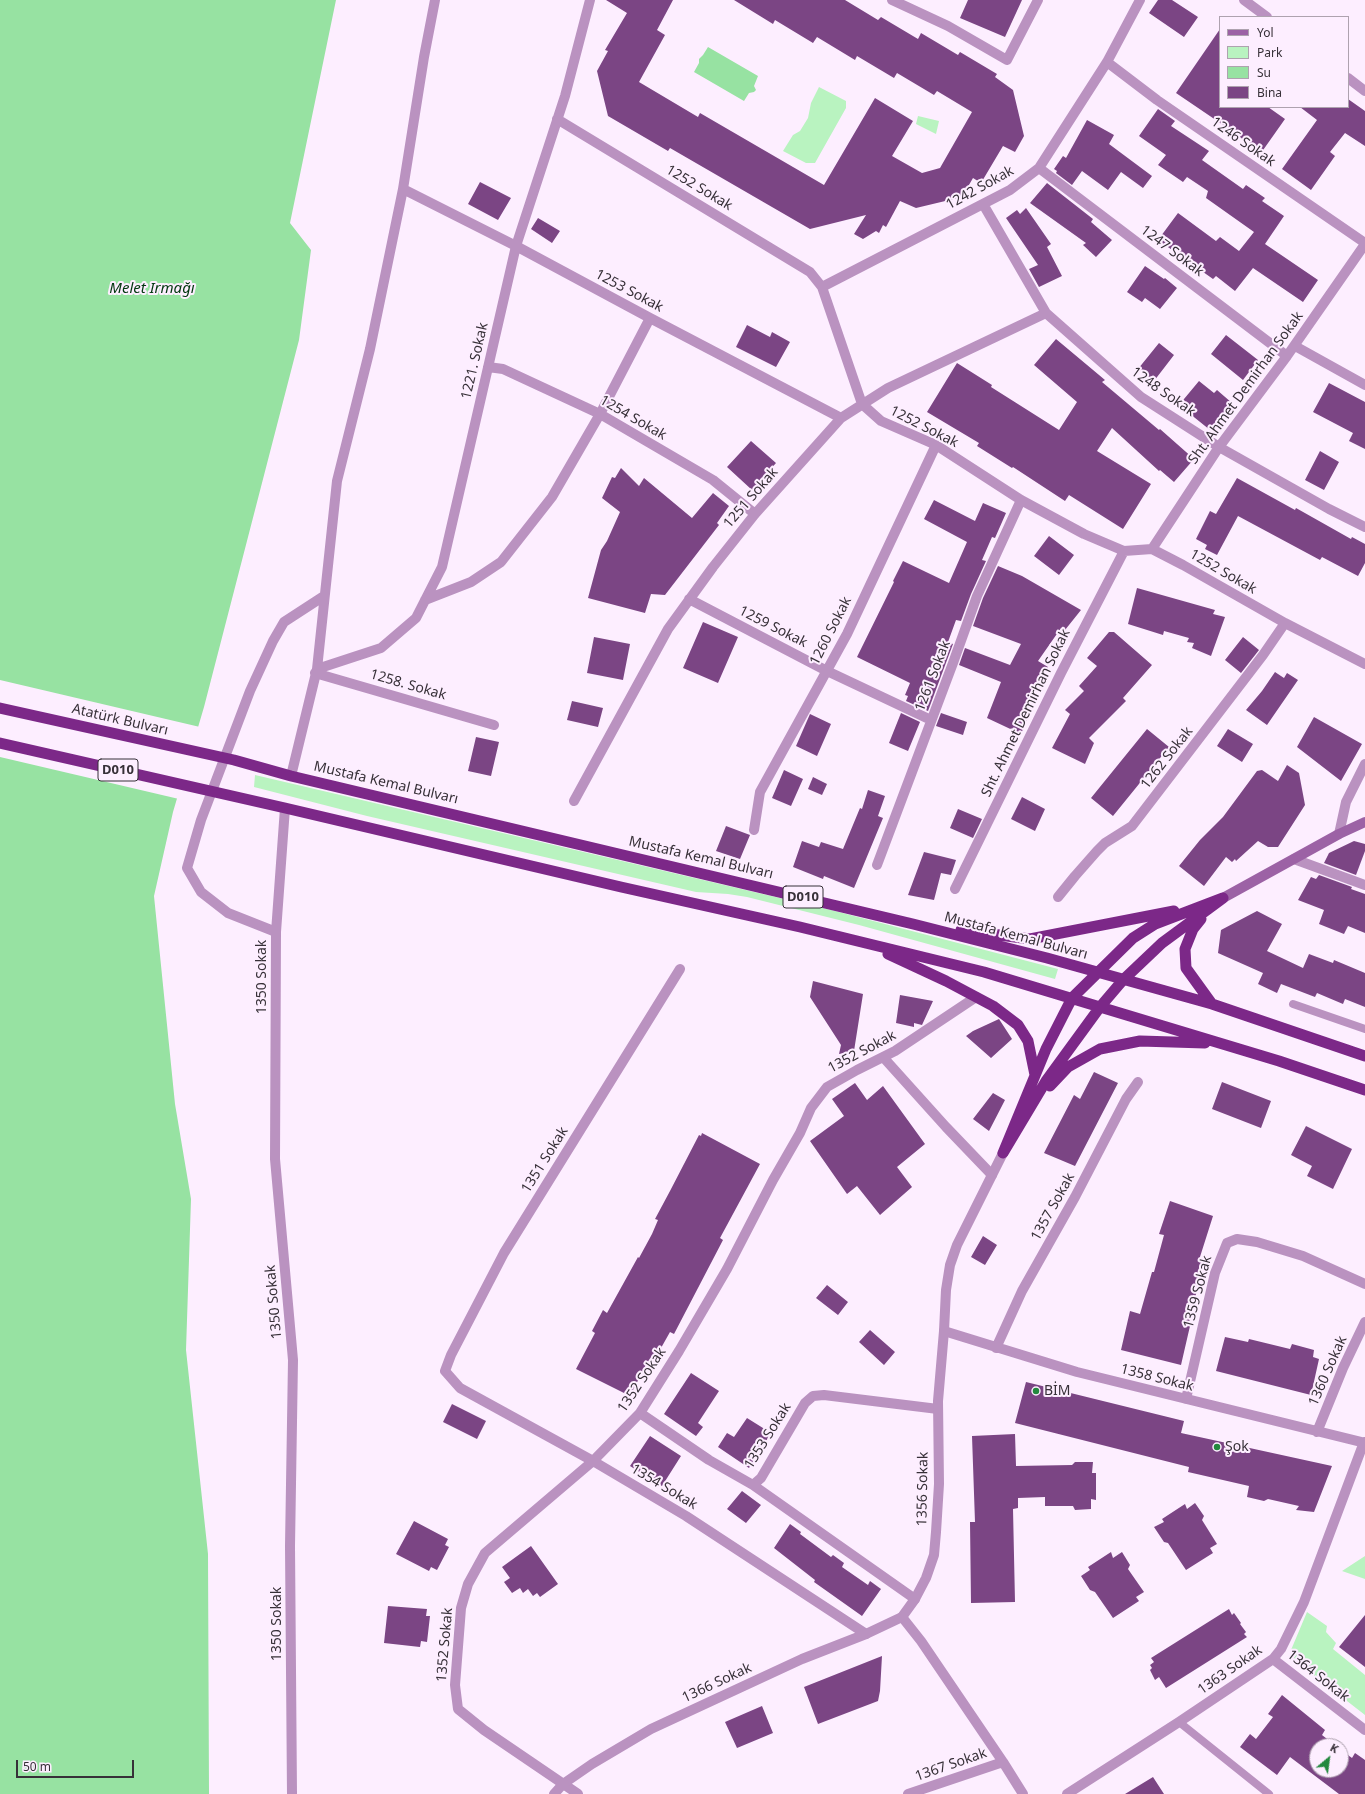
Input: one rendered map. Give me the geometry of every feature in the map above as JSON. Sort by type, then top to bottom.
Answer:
[{"type":"highway","name":"Atatürk Bulvarı","points":[[0,708],[234,760]]},
{"type":"highway","name":"D010","points":[[0,743],[285,808],[984,972],[1222,1044],[1365,1090]]},
{"type":"highway","name":"Mustafa Kemal Bulvarı","points":[[234,760],[291,776],[913,924],[1212,1004],[1365,1056]]},
{"type":"highway","points":[[913,924],[1030,939],[1162,914],[1223,898]]},
{"type":"highway","points":[[1003,1153],[1035,1075],[1072,998],[1133,938],[1155,924],[1223,898]]},
{"type":"highway","points":[[1003,1153],[1046,1081],[1100,1007],[1123,980],[1162,944],[1223,898]]},
{"type":"highway","points":[[1212,1004],[1186,968],[1185,949],[1193,929],[1206,911],[1223,898]]},
{"type":"highway","points":[[864,943],[946,981],[993,1006],[1018,1025],[1028,1041],[1035,1075]]},
{"type":"highway","points":[[1030,1107],[1068,1067],[1100,1049],[1140,1041],[1222,1044]]},
{"type":"main road","points":[[1223,898],[1338,834],[1365,822]]},
{"type":"street","points":[[291,776],[316,671],[337,481],[370,348],[403,188],[424,57],[435,0]]},
{"type":"street","name":"1221. Sokak","points":[[316,671],[381,648],[416,618],[442,567],[516,246],[557,119],[590,0]]},
{"type":"street","points":[[892,0],[948,26],[1007,60],[1038,0]]},
{"type":"street","name":"1242 Sokak","points":[[822,287],[1010,190],[1039,168],[1107,62],[1140,0]]},
{"type":"street","points":[[1244,0],[1266,16]]},
{"type":"street","name":"1246 Sokak","points":[[1107,62],[1157,100],[1365,243]]},
{"type":"street","points":[[1349,79],[1365,90]]},
{"type":"street","name":"1252 Sokak","points":[[557,119],[810,272],[822,287],[862,404],[881,421],[936,445],[1021,500],[1084,534],[1124,551],[1152,549],[1183,565],[1284,623],[1365,664]]},
{"type":"street","name":"1247 Sokak","points":[[1039,168],[1287,356]]},
{"type":"street","name":"1253 Sokak","points":[[403,188],[841,418]]},
{"type":"street","name":"1248 Sokak","points":[[983,204],[1046,313],[1141,397],[1219,447],[1365,528]]},
{"type":"street","name":"Sht. Ahmet Demirhan Sokak","points":[[1152,549],[1219,447],[1295,346],[1365,243]]},
{"type":"street","name":"1251 Sokak","points":[[574,801],[668,628],[755,514],[841,418],[888,388],[1046,313]]},
{"type":"street","points":[[425,600],[471,582],[502,562],[552,497],[600,414],[650,318]]},
{"type":"street","points":[[1295,346],[1365,385]]},
{"type":"street","name":"1254 Sokak","points":[[488,367],[503,369],[600,414],[713,480],[755,514]]},
{"type":"street","name":"1260 Sokak","points":[[754,830],[760,792],[847,634],[936,445]]},
{"type":"street","name":"1261 Sokak","points":[[877,865],[954,663],[977,596],[1021,500]]},
{"type":"street","name":"Sht. Ahmet Demirhan Sokak","points":[[955,889],[1061,673],[1124,551]]},
{"type":"street","points":[[276,932],[228,913],[201,892],[187,868],[201,820],[250,691],[273,641],[284,622],[324,596]]},
{"type":"street","name":"1259 Sokak","points":[[689,600],[827,671],[931,720]]},
{"type":"street","name":"1262 Sokak","points":[[1058,897],[1105,843],[1132,826],[1263,656],[1284,623]]},
{"type":"street","name":"1258. Sokak","points":[[316,671],[494,725]]},
{"type":"street","points":[[1338,834],[1346,802],[1365,764]]},
{"type":"street","name":"1350 Sokak","points":[[285,808],[276,932],[275,1159],[293,1360],[290,1546],[292,1794]]},
{"type":"street","points":[[1294,859],[1365,885]]},
{"type":"street","name":"1351 Sokak","points":[[445,1371],[451,1355],[504,1253],[680,969]]},
{"type":"street","name":"1352 Sokak","points":[[578,1794],[484,1730],[458,1709],[455,1685],[461,1608],[468,1584],[485,1553],[593,1461],[640,1413],[679,1351],[727,1269],[773,1180],[800,1134],[811,1108],[826,1087],[895,1051],[976,997]]},
{"type":"street","points":[[883,1057],[946,1127],[992,1175]]},
{"type":"street","name":"1357 Sokak","points":[[996,1348],[1022,1291],[1075,1197],[1126,1099],[1138,1082]]},
{"type":"street","name":"1356 Sokak","points":[[902,1617],[915,1599],[926,1578],[934,1555],[939,1484],[938,1409],[946,1290],[950,1265],[957,1245],[1003,1153]]},
{"type":"street","name":"1359 Sokak","points":[[1186,1399],[1215,1273],[1227,1244],[1237,1238],[1257,1242],[1303,1256],[1365,1284]]},
{"type":"street","name":"1360 Sokak","points":[[1317,1432],[1343,1368],[1365,1322]]},
{"type":"street","name":"1358 Sokak","points":[[944,1331],[1077,1372],[1317,1432],[1364,1442]]},
{"type":"street","name":"1354 Sokak","points":[[445,1371],[460,1388],[593,1461],[686,1516],[866,1634]]},
{"type":"street","name":"1353 Sokak","points":[[640,1413],[709,1460],[752,1485],[761,1478],[805,1403],[813,1396],[824,1395],[938,1409]]},
{"type":"street","name":"1363 Sokak","points":[[1067,1794],[1273,1659],[1281,1649],[1304,1602],[1364,1442]]},
{"type":"street","points":[[752,1485],[915,1599]]},
{"type":"street","points":[[902,1617],[921,1641],[1023,1794]]},
{"type":"street","name":"1366 Sokak","points":[[554,1794],[562,1784],[651,1728],[802,1659],[866,1634],[902,1617]]},
{"type":"street","name":"1364 Sokak","points":[[1273,1659],[1365,1730]]},
{"type":"street","name":"1367 Sokak","points":[[908,1794],[1003,1762]]},
{"type":"lane","points":[[1293,1004],[1365,1029]]},
{"type":"lane","points":[[1179,1722],[1269,1794]]},
{"type":"green space","points":[[819,87],[846,101],[846,108],[815,163],[806,163],[783,151],[793,135],[800,131],[808,118],[811,103]]},
{"type":"green space","points":[[918,116],[939,121],[936,134],[916,124]]},
{"type":"green space","points":[[255,775],[831,910],[1058,969],[1055,979],[859,925],[747,897],[696,892],[367,816],[254,787]]},
{"type":"green space","points":[[1365,1556],[1365,1579],[1342,1571]]},
{"type":"green space","points":[[1307,1612],[1327,1626],[1326,1632],[1336,1643],[1333,1649],[1365,1675],[1365,1715],[1293,1659],[1291,1650]]},
{"type":"water","name":"Melet Irmağı","points":[[0,0],[336,0],[290,223],[311,250],[299,340],[204,707],[173,812],[154,896],[175,1104],[191,1199],[186,1350],[208,1554],[209,1794],[0,1794]]},
{"type":"water","points":[[708,47],[758,76],[754,86],[756,90],[749,93],[744,101],[694,72],[699,63],[699,59]]},
{"type":"pier","points":[[0,680],[200,727],[179,799],[0,757]]},
{"type":"building","points":[[606,0],[673,0],[657,30],[665,35],[639,82],[698,117],[700,113],[824,185],[875,98],[913,121],[892,156],[922,173],[940,168],[972,112],[937,91],[934,95],[897,73],[894,78],[857,56],[855,60],[817,37],[813,43],[775,20],[773,24],[734,0],[845,0],[878,20],[881,17],[918,39],[921,33],[958,55],[960,52],[997,74],[995,77],[1013,90],[1024,136],[1015,152],[1003,146],[981,183],[973,178],[962,197],[916,208],[900,201],[886,227],[883,225],[879,233],[876,231],[863,239],[854,234],[866,215],[810,229],[670,148],[668,151],[608,116],[597,71],[608,51],[605,50],[627,13]]},
{"type":"building","points":[[968,0],[1022,0],[1005,37],[960,18]]},
{"type":"building","points":[[1158,0],[1172,0],[1198,17],[1184,37],[1149,13]]},
{"type":"building","points":[[1219,30],[1219,108],[1269,108],[1285,119],[1261,153],[1232,131],[1176,93]]},
{"type":"building","points":[[1349,100],[1365,111],[1365,146],[1345,133],[1330,152],[1335,156],[1311,190],[1282,169],[1317,120],[1301,108],[1349,108]]},
{"type":"building","points":[[1158,109],[1175,121],[1171,126],[1209,151],[1202,160],[1243,189],[1246,185],[1265,198],[1262,201],[1284,216],[1265,244],[1318,280],[1303,302],[1253,268],[1235,291],[1216,276],[1213,279],[1158,240],[1178,213],[1216,241],[1220,237],[1239,251],[1254,232],[1206,198],[1208,191],[1187,177],[1183,182],[1158,165],[1166,155],[1139,136]]},
{"type":"building","points":[[1087,120],[1114,135],[1109,144],[1152,176],[1143,188],[1121,172],[1108,190],[1082,171],[1072,185],[1056,173],[1057,171],[1054,169],[1063,156],[1066,158]]},
{"type":"building","points":[[480,182],[511,198],[498,220],[468,204]]},
{"type":"building","points":[[1047,183],[1093,219],[1091,222],[1112,240],[1096,257],[1083,245],[1086,243],[1030,203]]},
{"type":"building","points":[[1026,208],[1051,244],[1047,247],[1062,276],[1039,287],[1029,269],[1038,265],[1006,218],[1017,210],[1020,214]]},
{"type":"building","points":[[538,218],[560,231],[552,243],[531,229]]},
{"type":"building","points":[[1145,266],[1164,279],[1165,278],[1177,288],[1160,309],[1145,298],[1142,302],[1127,292]]},
{"type":"building","points":[[747,325],[770,337],[772,332],[790,342],[776,367],[736,347]]},
{"type":"building","points":[[1226,335],[1258,360],[1243,380],[1211,354]]},
{"type":"building","points":[[1056,339],[1105,380],[1102,382],[1194,459],[1174,482],[1160,470],[1159,471],[1112,428],[1097,451],[1151,484],[1123,529],[1069,495],[1065,501],[1013,467],[1012,468],[977,446],[979,443],[927,412],[957,363],[992,385],[991,387],[1059,430],[1077,402],[1034,365]]},
{"type":"building","points":[[1159,343],[1174,355],[1154,381],[1138,369]]},
{"type":"building","points":[[1199,381],[1214,393],[1217,390],[1232,403],[1210,430],[1179,405]]},
{"type":"building","points":[[1329,383],[1365,402],[1365,449],[1349,441],[1353,433],[1313,412]]},
{"type":"building","points":[[751,441],[776,463],[752,490],[727,467]]},
{"type":"building","points":[[1320,451],[1339,462],[1324,490],[1305,480]]},
{"type":"building","points":[[621,468],[639,486],[644,478],[692,518],[713,493],[729,506],[717,523],[719,525],[665,595],[651,594],[645,613],[588,598],[601,550],[607,541],[620,512],[602,498],[612,477],[615,478]]},
{"type":"building","points":[[1237,478],[1295,510],[1296,508],[1351,539],[1352,537],[1365,544],[1365,563],[1358,576],[1322,557],[1320,560],[1238,516],[1217,555],[1205,549],[1207,545],[1196,539],[1210,511],[1216,514]]},
{"type":"building","points":[[934,500],[975,521],[983,503],[1006,513],[995,538],[992,537],[982,560],[986,561],[961,621],[956,620],[948,642],[953,644],[928,711],[906,701],[908,696],[905,695],[910,683],[857,657],[903,561],[949,583],[967,542],[924,519]]},
{"type":"building","points":[[1049,536],[1074,555],[1059,575],[1034,556]]},
{"type":"building","points":[[998,566],[1022,576],[1081,610],[1065,630],[1061,628],[1038,661],[1048,667],[1027,707],[1031,709],[1021,734],[987,718],[1001,682],[959,665],[965,648],[1010,665],[1021,644],[973,626],[983,598]]},
{"type":"building","points":[[1137,588],[1215,610],[1213,614],[1225,617],[1211,656],[1192,648],[1194,643],[1187,642],[1189,638],[1164,631],[1163,635],[1128,624]]},
{"type":"building","points":[[703,622],[738,637],[718,683],[683,668]]},
{"type":"building","points":[[1109,632],[1114,632],[1152,665],[1123,698],[1126,701],[1089,738],[1094,743],[1085,764],[1052,748],[1070,714],[1065,710],[1084,691],[1079,686],[1097,666],[1087,658]]},
{"type":"building","points":[[594,637],[630,644],[623,680],[587,673]]},
{"type":"building","points":[[1243,637],[1259,650],[1241,673],[1225,660]]},
{"type":"building","points":[[1275,672],[1284,678],[1287,673],[1298,680],[1267,725],[1246,710]]},
{"type":"building","points":[[572,701],[603,708],[598,727],[567,720]]},
{"type":"building","points":[[901,713],[920,722],[908,751],[889,743]]},
{"type":"building","points":[[941,713],[967,722],[963,735],[936,726]]},
{"type":"building","points":[[810,714],[831,724],[817,756],[796,746]]},
{"type":"building","points":[[1314,717],[1362,744],[1341,781],[1297,747]]},
{"type":"building","points":[[1147,729],[1169,747],[1113,816],[1091,798]]},
{"type":"building","points":[[1228,729],[1253,744],[1242,762],[1217,746]]},
{"type":"building","points":[[476,737],[499,742],[491,776],[468,771]]},
{"type":"building","points":[[1287,765],[1299,773],[1305,805],[1278,847],[1268,847],[1258,841],[1236,861],[1235,859],[1232,862],[1226,857],[1204,886],[1179,866],[1200,840],[1223,817],[1257,771],[1262,770],[1278,781]]},
{"type":"building","points":[[784,770],[803,779],[791,806],[772,798]]},
{"type":"building","points":[[813,777],[827,784],[822,795],[808,789]]},
{"type":"building","points":[[868,790],[885,796],[878,816],[883,818],[854,888],[824,876],[823,879],[793,867],[802,841],[819,847],[821,842],[843,849],[860,808],[862,809]]},
{"type":"building","points":[[1022,797],[1045,809],[1035,831],[1011,819]]},
{"type":"building","points":[[958,809],[982,819],[973,838],[950,828]]},
{"type":"building","points":[[726,826],[750,835],[740,859],[716,851]]},
{"type":"building","points":[[1354,841],[1365,844],[1365,851],[1356,875],[1324,863],[1329,853]]},
{"type":"building","points":[[924,852],[956,860],[951,875],[941,873],[934,900],[908,895]]},
{"type":"building","points":[[1319,875],[1352,887],[1351,889],[1365,894],[1365,933],[1348,926],[1344,934],[1319,924],[1324,910],[1298,900],[1311,877],[1316,879]]},
{"type":"building","points":[[1257,911],[1282,924],[1267,951],[1303,968],[1309,954],[1333,963],[1334,960],[1365,973],[1365,1007],[1345,999],[1343,1004],[1317,993],[1315,997],[1281,984],[1277,993],[1258,984],[1263,973],[1218,953],[1221,930]]},
{"type":"building","points":[[813,981],[863,994],[854,1051],[839,1054],[841,1045],[810,997]]},
{"type":"building","points":[[900,995],[933,1001],[922,1025],[914,1023],[914,1027],[896,1023]]},
{"type":"building","points":[[999,1019],[1012,1039],[991,1058],[966,1036],[973,1031]]},
{"type":"building","points":[[1094,1072],[1118,1083],[1075,1166],[1044,1153],[1074,1095],[1080,1099]]},
{"type":"building","points":[[1222,1082],[1271,1101],[1261,1128],[1212,1109]]},
{"type":"building","points":[[855,1083],[867,1100],[883,1086],[925,1144],[897,1167],[912,1187],[880,1215],[857,1186],[847,1194],[810,1141],[844,1116],[832,1099]]},
{"type":"building","points":[[993,1093],[1005,1100],[989,1131],[973,1119]]},
{"type":"building","points":[[1306,1126],[1352,1149],[1333,1189],[1307,1176],[1312,1166],[1291,1155]]},
{"type":"building","points":[[702,1133],[760,1164],[720,1238],[723,1240],[674,1334],[670,1332],[652,1364],[648,1361],[630,1396],[576,1369],[595,1333],[592,1331],[603,1310],[607,1313],[638,1257],[639,1258],[658,1220],[655,1219],[699,1135],[701,1136]]},
{"type":"building","points":[[1170,1201],[1213,1216],[1199,1260],[1204,1262],[1188,1326],[1190,1326],[1181,1365],[1121,1350],[1130,1311],[1140,1314],[1152,1272],[1154,1272],[1164,1235],[1159,1234]]},
{"type":"building","points":[[983,1236],[997,1245],[985,1265],[971,1257]]},
{"type":"building","points":[[827,1285],[848,1302],[838,1315],[816,1298]]},
{"type":"building","points":[[870,1330],[895,1352],[884,1365],[859,1342]]},
{"type":"building","points":[[1225,1337],[1248,1342],[1249,1339],[1290,1349],[1292,1344],[1314,1350],[1313,1357],[1319,1359],[1311,1395],[1216,1371]]},
{"type":"building","points":[[691,1373],[719,1391],[698,1423],[703,1427],[696,1436],[664,1414]]},
{"type":"building","points":[[1026,1382],[1184,1421],[1181,1433],[1332,1466],[1314,1512],[1296,1510],[1299,1506],[1268,1499],[1264,1501],[1247,1497],[1249,1486],[1188,1472],[1189,1467],[1015,1423]]},
{"type":"building","points":[[452,1404],[486,1421],[477,1439],[443,1422]]},
{"type":"building","points":[[747,1418],[771,1433],[749,1468],[718,1447],[727,1433],[734,1437]]},
{"type":"building","points":[[1015,1434],[1016,1466],[1072,1465],[1075,1462],[1093,1462],[1092,1473],[1096,1473],[1096,1500],[1091,1499],[1091,1509],[1075,1510],[1073,1506],[1045,1506],[1045,1497],[1018,1498],[1018,1508],[1013,1509],[1015,1602],[971,1603],[970,1522],[975,1522],[972,1436]]},
{"type":"building","points":[[650,1436],[681,1456],[662,1486],[630,1466]]},
{"type":"building","points":[[742,1491],[761,1505],[746,1523],[727,1509]]},
{"type":"building","points":[[1195,1503],[1204,1516],[1202,1520],[1217,1544],[1210,1548],[1213,1553],[1186,1570],[1168,1543],[1164,1542],[1154,1527],[1164,1522],[1162,1519],[1185,1504],[1187,1509]]},
{"type":"building","points":[[414,1521],[448,1539],[445,1545],[449,1547],[437,1570],[431,1567],[429,1571],[396,1554]]},
{"type":"building","points":[[790,1524],[801,1532],[800,1534],[831,1557],[833,1555],[844,1563],[842,1567],[868,1585],[870,1581],[881,1589],[862,1616],[814,1582],[815,1580],[774,1548]]},
{"type":"building","points":[[531,1546],[558,1584],[540,1597],[537,1593],[533,1596],[528,1589],[523,1593],[520,1588],[512,1593],[504,1582],[510,1578],[502,1567]]},
{"type":"building","points":[[1111,1552],[1113,1558],[1122,1552],[1130,1565],[1128,1569],[1144,1592],[1136,1597],[1139,1601],[1113,1618],[1095,1592],[1090,1590],[1081,1576],[1090,1570],[1088,1567]]},
{"type":"building","points":[[388,1606],[427,1609],[426,1616],[430,1616],[427,1642],[421,1641],[420,1647],[384,1643]]},
{"type":"building","points":[[1229,1609],[1232,1615],[1234,1613],[1241,1623],[1240,1624],[1246,1632],[1244,1634],[1247,1637],[1166,1688],[1159,1677],[1155,1680],[1150,1670],[1152,1668],[1150,1665],[1154,1662],[1151,1658]]},
{"type":"building","points":[[1365,1615],[1365,1667],[1339,1647]]},
{"type":"building","points":[[882,1656],[878,1701],[818,1724],[804,1687]]},
{"type":"building","points":[[1282,1695],[1325,1730],[1322,1735],[1326,1738],[1309,1738],[1309,1771],[1290,1757],[1277,1775],[1240,1747],[1250,1734],[1256,1739],[1273,1717],[1268,1714]]},
{"type":"building","points":[[762,1706],[773,1733],[737,1748],[725,1722]]},
{"type":"building","points":[[1355,1753],[1365,1760],[1365,1794],[1339,1794],[1318,1778],[1349,1778],[1349,1756],[1352,1758]]},
{"type":"building","points":[[1153,1777],[1164,1794],[1125,1794]]},
{"type":"place","name":"BİM","points":[[1036,1391]]},
{"type":"place","name":"Şok","points":[[1217,1447]]}]
